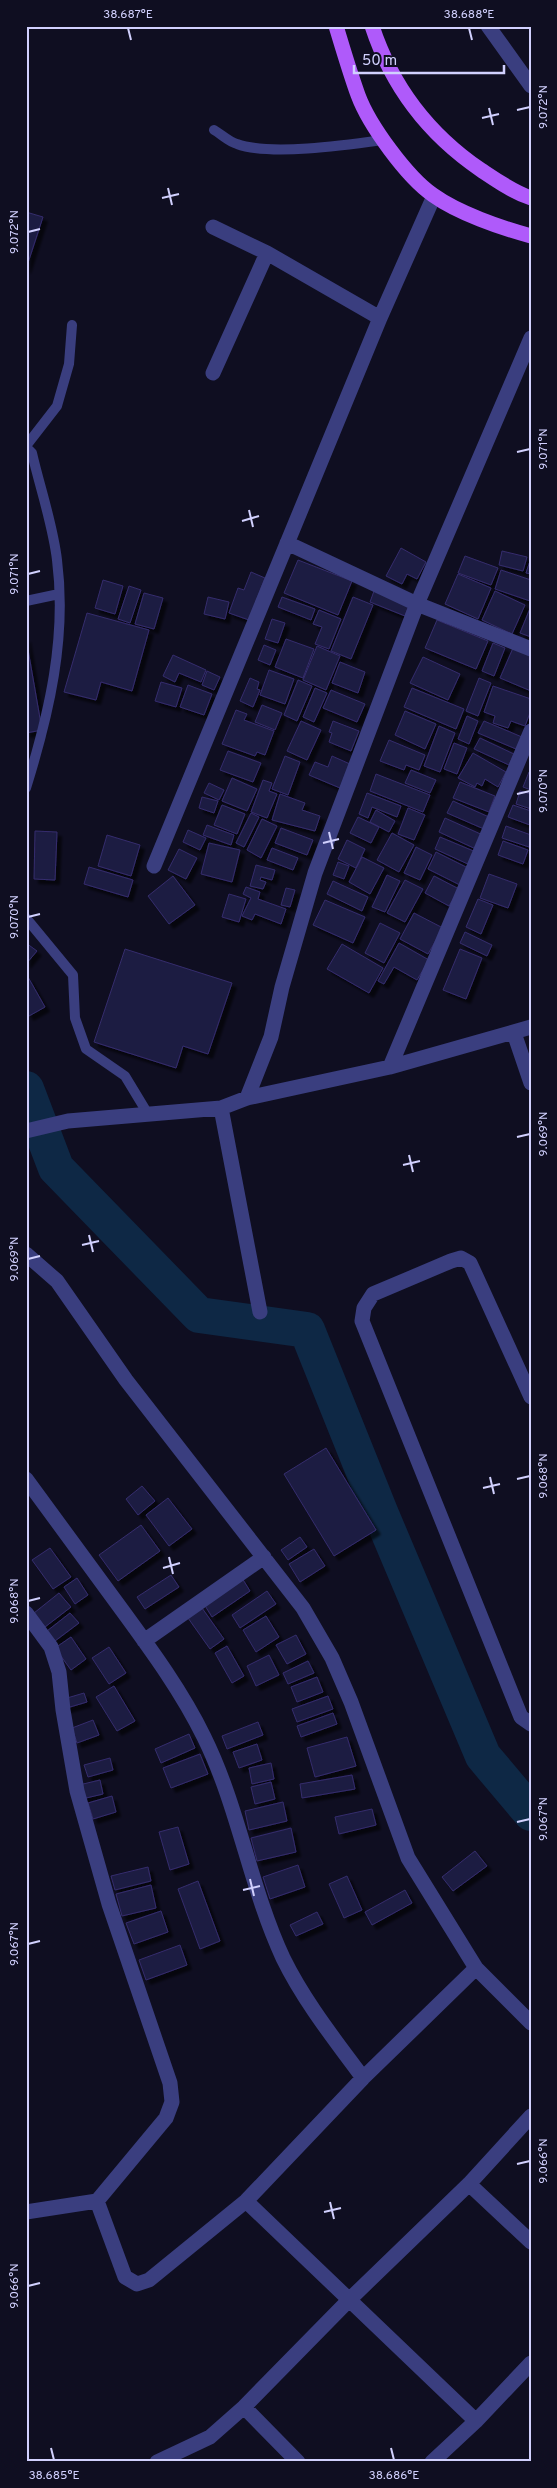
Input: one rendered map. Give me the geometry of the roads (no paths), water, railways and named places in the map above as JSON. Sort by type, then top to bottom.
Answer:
[{"type":"main road","points":[[336,26],[358,96],[383,140],[434,196],[498,227],[531,236]]},
{"type":"main road","points":[[372,26],[388,68],[408,100],[432,131],[458,154],[496,180],[531,198]]},
{"type":"street","points":[[488,26],[531,86]]},
{"type":"street","points":[[154,866],[380,318],[434,196]]},
{"type":"street","points":[[213,227],[267,253],[380,318]]},
{"type":"street","points":[[213,373],[267,253]]},
{"type":"street","points":[[247,1098],[271,1037],[282,987],[315,873],[418,604],[531,338]]},
{"type":"street","points":[[287,543],[418,604],[531,649]]},
{"type":"street","points":[[390,1067],[531,731]]},
{"type":"street","points":[[26,1130],[68,1121],[220,1108],[247,1098],[390,1067],[531,1027]]},
{"type":"street","points":[[514,1033],[531,1082]]},
{"type":"street","points":[[220,1108],[260,1312]]},
{"type":"street","points":[[26,1254],[57,1281],[126,1380],[302,1608],[332,1658],[351,1702],[408,1858],[476,1968],[531,2024]]},
{"type":"street","points":[[531,1397],[470,1263],[461,1258],[373,1294],[364,1308],[362,1322],[521,1717],[531,1724]]},
{"type":"street","points":[[26,1478],[144,1641],[186,1705],[204,1737],[220,1773],[283,1958],[304,1995],[363,2078]]},
{"type":"street","points":[[144,1641],[264,1557]]},
{"type":"street","points":[[26,1613],[51,1647],[59,1672],[63,1710],[80,1800],[109,1904],[170,2083],[172,2102],[166,2118],[97,2201],[26,2212]]},
{"type":"street","points":[[97,2201],[125,2277],[137,2284],[149,2280],[246,2201],[363,2078],[476,1968]]},
{"type":"street","points":[[157,2462],[210,2437],[244,2407],[349,2300],[469,2184],[531,2116]]},
{"type":"street","points":[[469,2184],[531,2242]]},
{"type":"street","points":[[246,2201],[476,2421]]},
{"type":"street","points":[[432,2462],[476,2421],[531,2364]]},
{"type":"street","points":[[244,2407],[298,2462]]},
{"type":"lane","points":[[214,130],[237,144],[268,148],[323,148],[383,140]]},
{"type":"lane","points":[[26,788],[42,737],[54,688],[59,625],[59,594],[57,560],[32,453],[26,446],[57,406],[69,364],[72,325]]},
{"type":"lane","points":[[26,601],[59,594]]},
{"type":"lane","points":[[26,918],[73,975],[75,1018],[86,1049],[125,1076],[148,1114]]},
{"type":"waterway","points":[[26,1089],[56,1168],[199,1315],[307,1330],[380,1512],[483,1756],[531,1813]]}]
